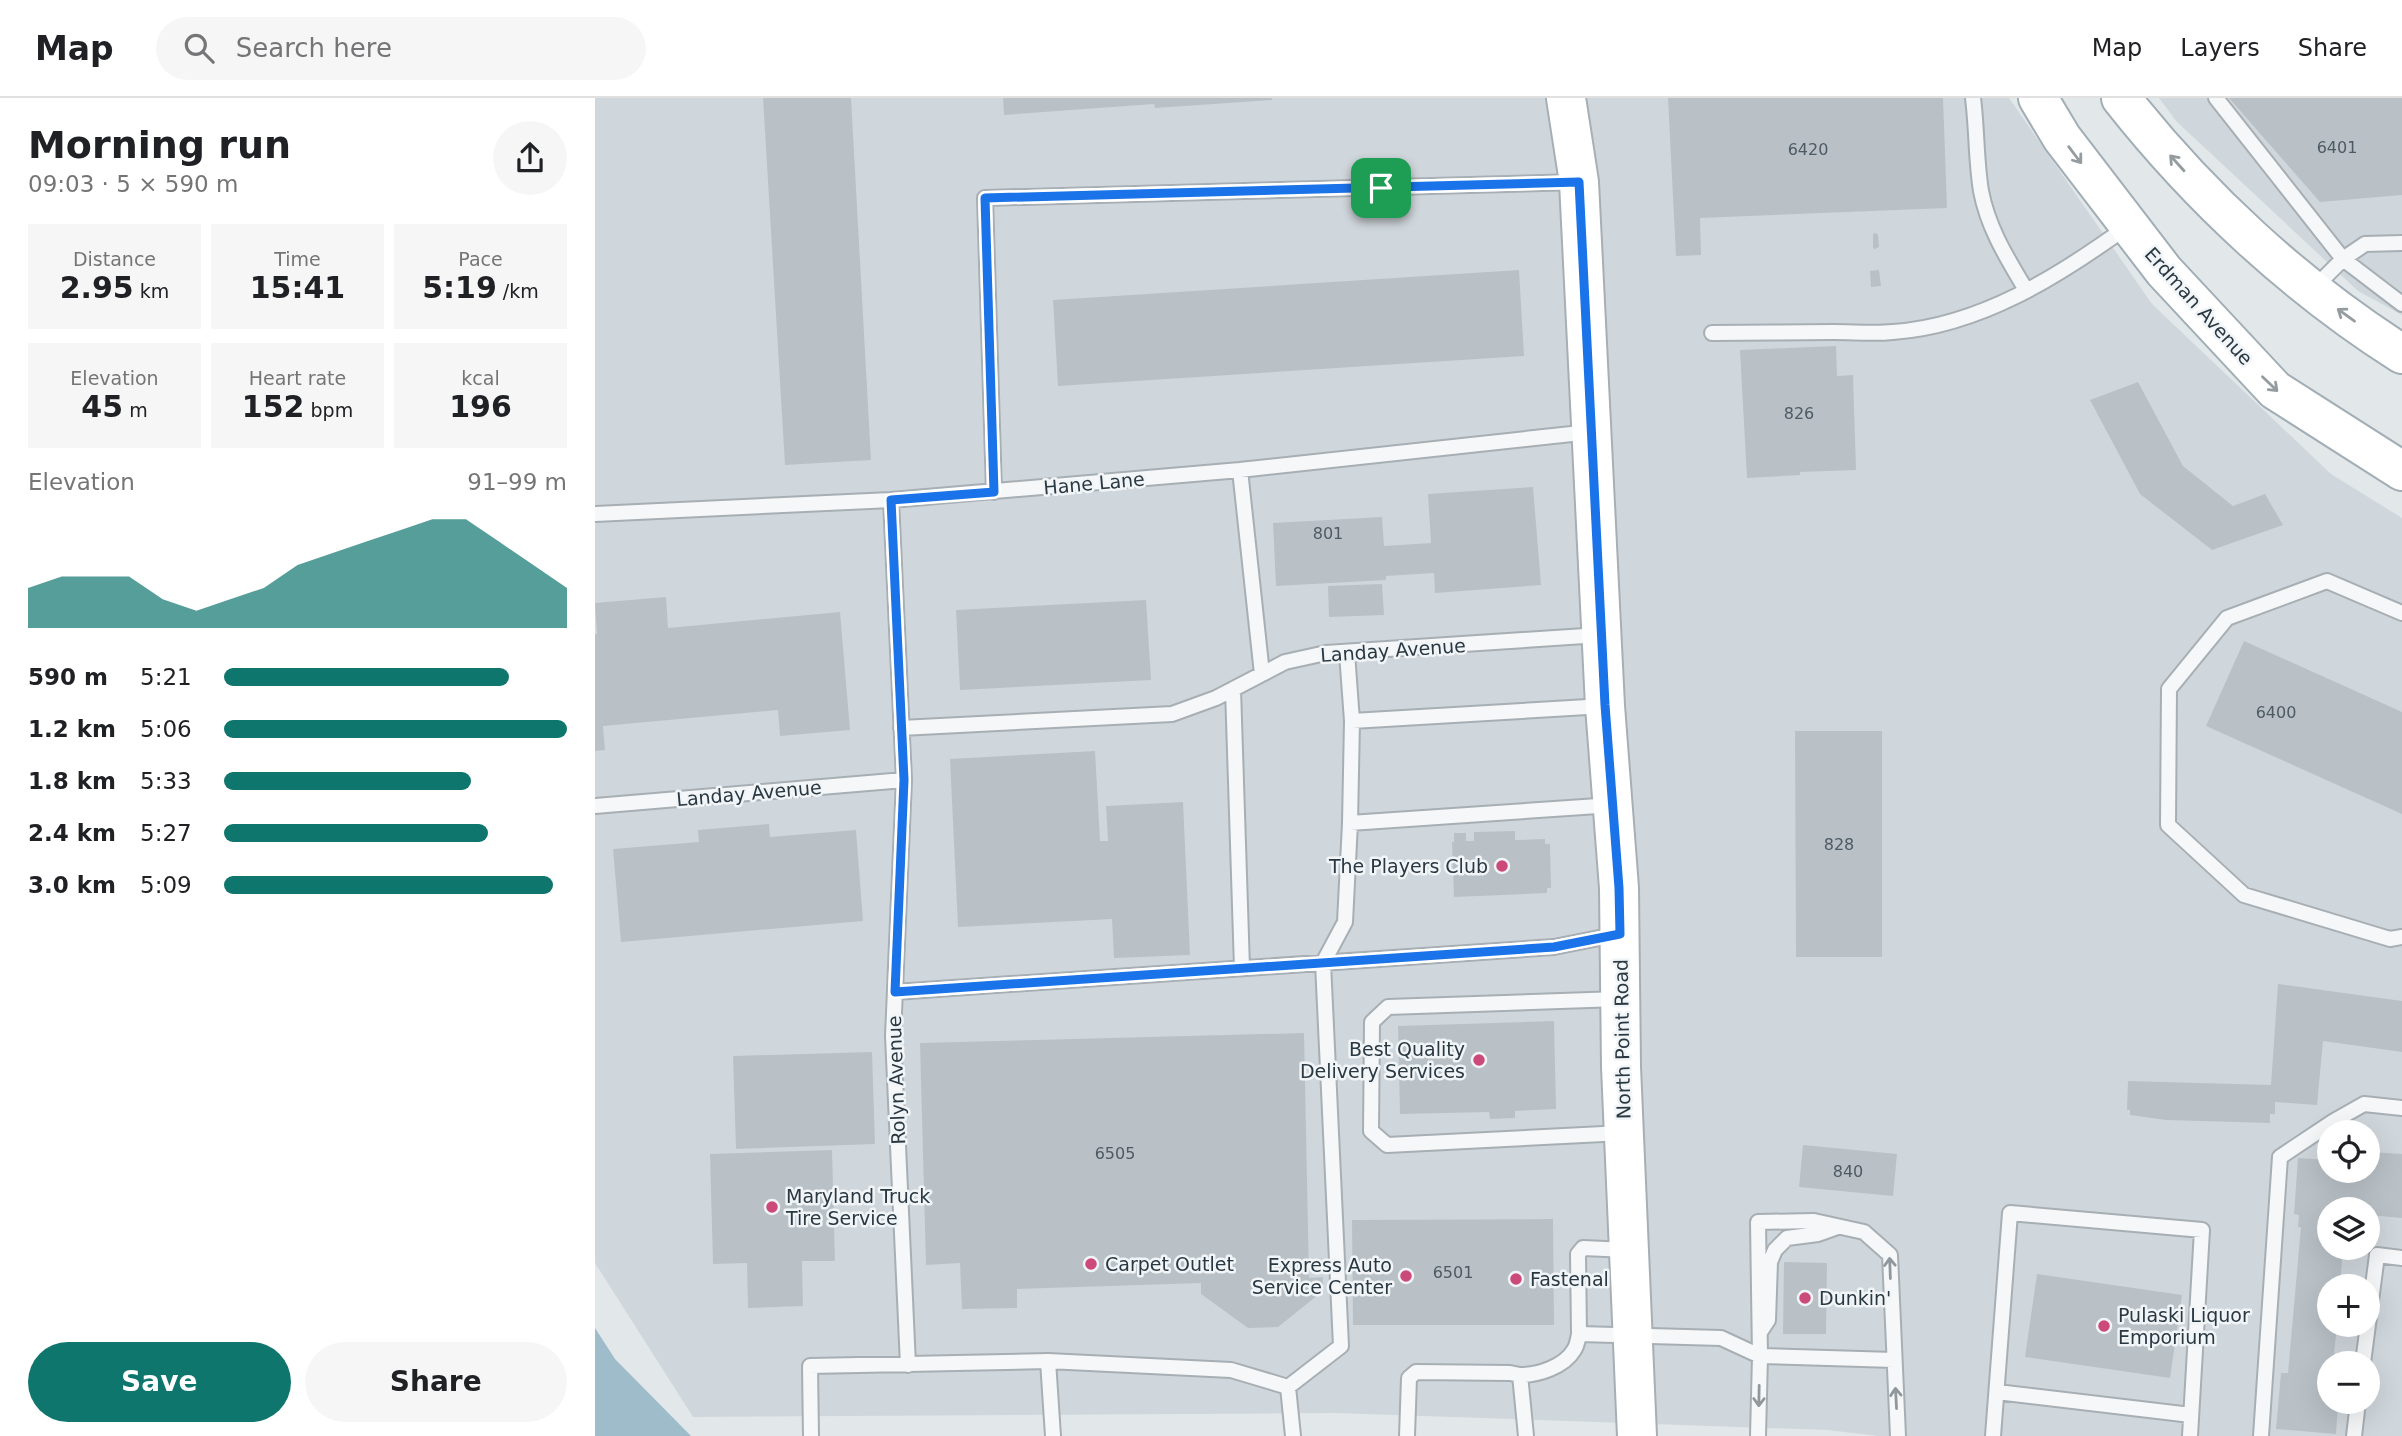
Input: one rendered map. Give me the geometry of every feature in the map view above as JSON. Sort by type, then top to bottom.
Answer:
[{"type":"street","name":"North Point Road","points":[[1566,98],[1579,182],[1604,635],[1605,705],[1614,805],[1637,1436]]},
{"type":"street","name":"Erdman Avenue","points":[[2038,98],[2062,138],[2164,271],[2275,390],[2402,471]]},
{"type":"street","points":[[2120,98],[2195,183],[2255,241],[2312,290],[2402,354]]},
{"type":"lane","points":[[1973,98],[1981,189],[1987,216],[1998,244],[2026,290]]},
{"type":"lane","points":[[2216,98],[2343,259],[2402,304]]},
{"type":"lane","points":[[994,492],[985,198],[1579,182]]},
{"type":"lane","points":[[1712,332],[1894,332],[1946,323],[1988,309],[2026,290],[2079,261],[2129,225]]},
{"type":"lane","points":[[2312,290],[2343,259],[2364,244],[2402,243]]},
{"type":"lane","name":"Hane Lane","points":[[595,514],[891,500],[994,492],[1240,470],[1592,432]]},
{"type":"lane","points":[[1240,470],[1262,674]]},
{"type":"lane","name":"Rolyn Avenue","points":[[891,500],[904,780],[893,1036],[908,1365]]},
{"type":"lane","points":[[2400,608],[2327,581],[2227,618],[2169,689],[2168,825],[2244,895],[2390,939],[2402,937]]},
{"type":"lane","name":"Landay Avenue","points":[[901,728],[1172,714],[1216,698],[1285,662],[1326,653],[1604,635]]},
{"type":"lane","points":[[1288,1387],[1341,1346],[1323,963],[1345,922],[1352,721],[1347,653]]},
{"type":"lane","points":[[1233,689],[1242,968]]},
{"type":"lane","points":[[1352,721],[1605,705]]},
{"type":"lane","name":"Landay Avenue","points":[[595,806],[904,780]]},
{"type":"lane","points":[[1350,823],[1614,805]]},
{"type":"lane","points":[[895,992],[1554,947],[1620,934]]},
{"type":"lane","points":[[1620,999],[1388,1007],[1372,1022],[1371,1131],[1388,1145],[1624,1133]]},
{"type":"lane","points":[[2262,1436],[2280,1157],[2364,1104],[2402,1108]]},
{"type":"lane","points":[[1993,1436],[2010,1213],[2203,1230],[2190,1436]]},
{"type":"lane","points":[[1758,1436],[1758,1222],[1814,1221],[1835,1228],[1864,1232],[1890,1255],[1898,1436]]},
{"type":"lane","points":[[1759,1334],[1768,1320],[1770,1262],[1775,1250],[1787,1238],[1818,1234],[1835,1228]]},
{"type":"lane","points":[[1407,1436],[1409,1378],[1416,1372],[1535,1375],[1559,1364],[1574,1350],[1579,1334],[1579,1254],[1583,1248],[1630,1250]]},
{"type":"lane","points":[[2365,1351],[2377,1255],[2402,1258]]},
{"type":"lane","points":[[1579,1334],[1721,1338],[1760,1356],[1894,1360]]},
{"type":"lane","points":[[811,1436],[810,1367],[1048,1361],[1231,1370],[1288,1387]]},
{"type":"lane","points":[[1048,1361],[1053,1436]]},
{"type":"lane","points":[[1520,1375],[1527,1436]]},
{"type":"lane","points":[[1288,1387],[1293,1436]]},
{"type":"lane","points":[[1997,1392],[2191,1415]]},
{"type":"lane","points":[[2354,1436],[2357,1414]]},
{"type":"shaded area","points":[[595,98],[2009,98],[2152,304],[2331,474],[2402,518],[2402,1436],[1878,1436],[1827,1430],[1335,1413],[693,1417],[595,1263]]},
{"type":"shaded area","points":[[2159,98],[2402,98],[2402,315],[2358,291],[2176,121]]},
{"type":"water","points":[[595,1328],[615,1359],[691,1436],[595,1436]]},
{"type":"building","points":[[763,98],[851,98],[871,460],[785,465]]},
{"type":"building","points":[[1003,98],[1272,100],[1155,108],[1154,104],[1004,115]]},
{"type":"building","points":[[1668,98],[1943,98],[1947,208],[1700,218],[1701,255],[1676,256]]},
{"type":"building","points":[[2229,98],[2402,98],[2402,195],[2320,202]]},
{"type":"building","points":[[1876,233],[1879,247],[1875,249],[1873,234]]},
{"type":"building","points":[[1519,270],[1524,356],[1058,386],[1053,300]]},
{"type":"building","points":[[1879,270],[1881,286],[1871,287],[1870,271]]},
{"type":"building","points":[[1836,346],[1837,376],[1853,375],[1856,470],[1800,472],[1800,475],[1747,478],[1740,350]]},
{"type":"building","points":[[2138,382],[2183,466],[2233,506],[2265,494],[2283,525],[2212,550],[2140,494],[2090,400]]},
{"type":"building","points":[[1533,487],[1541,585],[1435,593],[1434,573],[1386,576],[1386,580],[1276,586],[1273,523],[1382,517],[1384,546],[1431,543],[1428,494]]},
{"type":"building","points":[[1382,584],[1384,615],[1329,617],[1328,586]]},
{"type":"building","points":[[666,597],[668,628],[840,612],[850,730],[780,736],[778,710],[603,726],[605,750],[595,751],[595,603]]},
{"type":"building","points":[[1146,600],[1151,680],[960,690],[956,610]]},
{"type":"building","points":[[2244,641],[2402,712],[2402,814],[2206,726]]},
{"type":"building","points":[[1795,731],[1882,731],[1882,957],[1796,957]]},
{"type":"building","points":[[1095,751],[1100,841],[1108,841],[1106,806],[1183,802],[1190,955],[1114,958],[1112,919],[958,927],[950,759]]},
{"type":"building","points":[[769,824],[770,837],[856,830],[863,921],[621,942],[613,849],[699,842],[698,830]]},
{"type":"building","name":"The Players Club","points":[[1515,831],[1515,840],[1545,839],[1545,844],[1550,844],[1551,888],[1547,888],[1547,893],[1454,897],[1454,833],[1466,833],[1466,841],[1474,841],[1474,832]]},
{"type":"building","points":[[2278,984],[2402,1001],[2402,1052],[2323,1041],[2317,1105],[2275,1102],[2275,1114],[2270,1114],[2270,1123],[2166,1120],[2130,1115],[2130,1110],[2127,1110],[2128,1081],[2271,1085]]},
{"type":"building","points":[[1554,1021],[1556,1109],[1515,1111],[1515,1118],[1490,1119],[1489,1112],[1400,1114],[1398,1026]]},
{"type":"building","points":[[1304,1033],[1309,1278],[1323,1277],[1323,1291],[1278,1327],[1248,1328],[1201,1294],[1201,1283],[1017,1289],[1017,1308],[962,1309],[960,1263],[926,1265],[920,1043]]},
{"type":"building","points":[[872,1052],[875,1144],[736,1149],[733,1056]]},
{"type":"building","points":[[1803,1145],[1897,1154],[1893,1196],[1799,1187]]},
{"type":"building","name":"Maryland Truck Tire Service","points":[[832,1150],[835,1261],[802,1261],[803,1306],[748,1308],[747,1263],[713,1264],[710,1154]]},
{"type":"building","points":[[2380,1153],[2402,1154],[2402,1218],[2380,1216],[2380,1197],[2317,1197],[2317,1260],[2342,1260],[2341,1274],[2317,1274],[2317,1337],[2336,1337],[2334,1351],[2317,1351],[2317,1414],[2337,1414],[2336,1434],[2276,1429],[2281,1373],[2288,1373],[2301,1227],[2298,1227],[2299,1215],[2294,1214],[2298,1158],[2317,1159],[2317,1183],[2380,1183]]},
{"type":"building","points":[[1553,1219],[1554,1325],[1353,1325],[1352,1220]]},
{"type":"building","name":"Dunkin'","points":[[1784,1262],[1827,1263],[1826,1334],[1783,1334]]},
{"type":"building","name":"Pulaski Liquor Emporium","points":[[2037,1274],[2182,1295],[2170,1378],[2025,1357]]},
{"type":"place","name":"The Players Club","points":[[1502,866]]},
{"type":"place","name":"Best Quality Delivery Services","points":[[1479,1060]]},
{"type":"place","name":"Maryland Truck Tire Service","points":[[772,1207]]},
{"type":"place","name":"Carpet Outlet","points":[[1091,1264]]},
{"type":"place","name":"Express Auto Service Center","points":[[1406,1276]]},
{"type":"place","name":"Fastenal","points":[[1516,1279]]},
{"type":"place","name":"Dunkin'","points":[[1805,1298]]},
{"type":"place","name":"Pulaski Liquor Emporium","points":[[2104,1326]]},
{"type":"route","points":[[1579,182],[1604,635],[1605,705],[1614,805],[1620,934],[1554,947],[895,992],[904,780],[891,500],[994,492],[985,198],[1381,188],[1579,182]]}]
